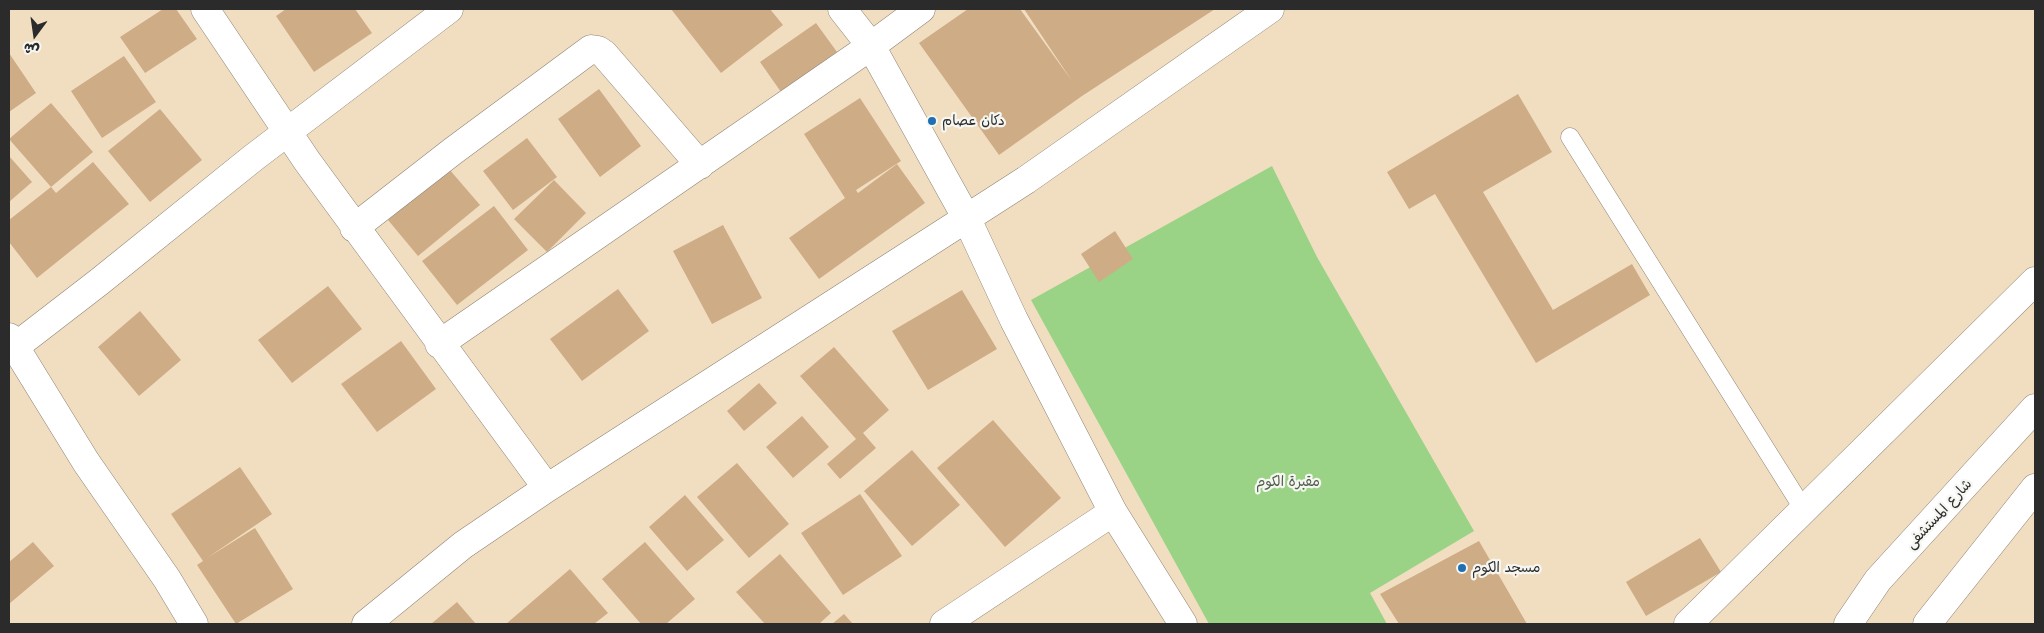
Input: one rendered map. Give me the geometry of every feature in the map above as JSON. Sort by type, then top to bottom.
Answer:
[{"type":"street","points":[[205,9],[354,228],[547,488]]},
{"type":"street","points":[[194,624],[167,578],[86,462],[12,342],[100,282],[287,132],[450,9]]},
{"type":"street","points":[[842,9],[871,46],[967,219],[1014,320],[1113,512],[1183,624]]},
{"type":"street","points":[[439,344],[700,165],[921,9]]},
{"type":"street","points":[[366,624],[463,545],[547,488],[934,237],[967,219],[1270,9]]},
{"type":"street","points":[[354,228],[452,151],[591,50],[598,50],[604,54],[700,165]]},
{"type":"street","points":[[1688,624],[2035,282]]},
{"type":"street","name":"شارع المستشفى","points":[[1848,624],[1878,580],[2035,408]]},
{"type":"street","points":[[1927,624],[2035,488]]},
{"type":"street","points":[[944,624],[1113,512]]},
{"type":"lane","points":[[1570,137],[1804,510]]},
{"type":"green space","name":"مقبرة الكوم","points":[[1272,166],[1317,257],[1474,531],[1370,593],[1387,624],[1209,624],[1031,300]]},
{"type":"building","points":[[163,9],[176,9],[197,39],[145,73],[120,37]]},
{"type":"building","points":[[286,9],[355,9],[372,33],[314,72],[276,16]]},
{"type":"building","points":[[671,9],[770,9],[783,25],[721,73]]},
{"type":"building","points":[[968,9],[1020,9],[1072,81],[1024,9],[1215,9],[1082,96],[999,155],[919,43]]},
{"type":"building","points":[[816,23],[837,52],[781,92],[760,62]]},
{"type":"building","points":[[9,53],[36,93],[9,112]]},
{"type":"building","points":[[124,56],[156,102],[102,138],[71,91]]},
{"type":"building","points":[[599,89],[641,146],[600,177],[558,119]]},
{"type":"building","points":[[1518,94],[1552,152],[1483,192],[1553,310],[1632,264],[1650,295],[1536,363],[1435,194],[1409,209],[1387,172]]},
{"type":"building","points":[[860,98],[901,161],[856,190],[858,193],[897,164],[925,203],[819,279],[789,238],[845,198],[804,134]]},
{"type":"building","points":[[51,103],[93,152],[51,187],[9,139]]},
{"type":"building","points":[[160,109],[202,160],[150,202],[108,151]]},
{"type":"building","points":[[527,138],[557,177],[513,210],[483,171]]},
{"type":"building","points":[[9,156],[32,182],[9,202]]},
{"type":"building","points":[[93,162],[129,204],[37,278],[9,242],[9,220],[51,187],[56,193]]},
{"type":"building","points":[[449,169],[480,205],[418,256],[388,220]]},
{"type":"building","points":[[554,180],[586,213],[547,252],[514,219]]},
{"type":"building","points":[[494,206],[528,250],[457,305],[422,261]]},
{"type":"building","points":[[723,225],[762,298],[712,324],[673,251]]},
{"type":"building","points":[[1115,231],[1133,259],[1099,282],[1081,254]]},
{"type":"building","points":[[328,286],[362,329],[292,383],[258,340]]},
{"type":"building","points":[[618,289],[649,331],[582,381],[550,339]]},
{"type":"building","points":[[962,290],[997,349],[928,390],[892,331]]},
{"type":"building","points":[[140,311],[181,360],[139,396],[98,347]]},
{"type":"building","points":[[401,341],[436,389],[377,432],[341,384]]},
{"type":"building","points":[[834,347],[889,410],[863,433],[876,448],[840,479],[827,464],[856,439],[800,376]]},
{"type":"building","points":[[759,383],[777,403],[744,431],[727,411]]},
{"type":"building","points":[[802,416],[829,447],[793,478],[766,447]]},
{"type":"building","points":[[993,420],[1061,498],[1005,547],[937,468]]},
{"type":"building","points":[[912,450],[960,505],[912,546],[864,491]]},
{"type":"building","points":[[737,463],[789,524],[749,558],[697,497]]},
{"type":"building","points":[[240,467],[272,514],[207,558],[255,528],[293,589],[236,624],[197,565],[203,561],[171,514]]},
{"type":"building","points":[[860,494],[902,556],[843,595],[801,533]]},
{"type":"building","points":[[685,495],[724,540],[687,571],[649,527]]},
{"type":"building","points":[[1700,538],[1721,572],[1646,616],[1626,582]]},
{"type":"building","name":"مسجد الكوم","points":[[1479,541],[1527,624],[1399,624],[1380,594]]},
{"type":"building","points":[[33,542],[54,566],[9,604],[9,562]]},
{"type":"building","points":[[645,542],[695,599],[666,624],[641,624],[602,579]]},
{"type":"building","points":[[780,554],[831,613],[819,624],[765,624],[736,592]]},
{"type":"building","points":[[570,569],[608,613],[594,624],[506,624]]},
{"type":"building","points":[[457,602],[476,624],[431,624]]},
{"type":"building","points":[[844,614],[853,624],[832,624]]},
{"type":"place","name":"دكان عصام","points":[[932,121]]},
{"type":"place","name":"مسجد الكوم","points":[[1462,568]]}]
